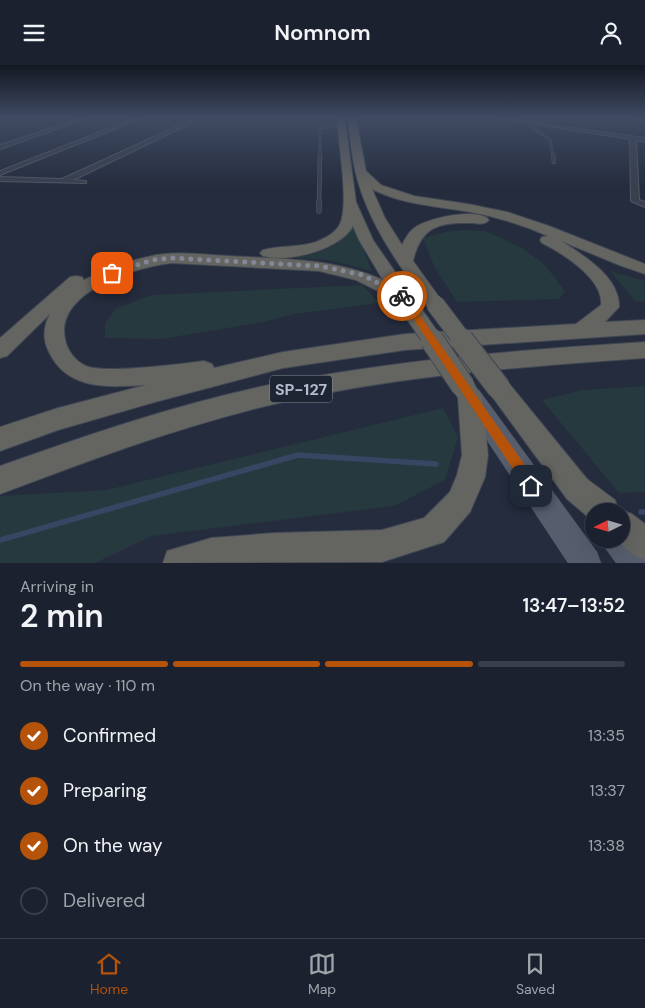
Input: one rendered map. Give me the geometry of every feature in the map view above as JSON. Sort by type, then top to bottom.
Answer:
[{"type":"highway","points":[[0,349],[80,278],[100,268],[144,253],[169,250],[279,253],[302,250],[334,239],[344,230],[349,219],[350,202],[343,141]]},
{"type":"highway","points":[[356,141],[361,172],[375,211],[388,237],[435,305],[577,489],[594,503]]},
{"type":"highway","points":[[361,172],[372,184],[390,193],[516,218],[645,269]]},
{"type":"highway","points":[[179,563],[211,554],[382,546],[433,531],[460,502],[471,477],[475,455],[467,391],[366,240],[350,202]]},
{"type":"highway","points":[[405,261],[413,238],[417,233],[440,222],[477,219],[505,223],[530,231],[558,245],[580,262],[606,288],[610,296],[610,307],[593,323],[580,331]]},
{"type":"highway","points":[[260,364],[118,377],[82,374],[64,361],[55,345],[54,325],[64,308],[76,295],[95,281],[132,265],[172,258],[319,266],[335,269],[363,275],[406,302]]},
{"type":"highway","name":"SP-127","points":[[0,439],[58,419],[260,364],[405,342],[645,327]]},
{"type":"highway","name":"SP-127","points":[[0,480],[113,438],[215,408],[288,391],[417,369],[645,350]]},
{"type":"highway","points":[[613,352],[645,359]]},
{"type":"highway","points":[[630,532],[645,544]]},
{"type":"main road","points":[[467,391],[586,563]]},
{"type":"main road","points":[[577,489],[588,503]]},
{"type":"main road","points":[[623,548],[635,563]]},
{"type":"street","points":[[0,146],[13,141]]},
{"type":"street","points":[[0,146],[15,141]]},
{"type":"street","points":[[0,173],[81,141]]},
{"type":"street","points":[[64,181],[150,141]]},
{"type":"street","points":[[634,141],[637,162],[635,201],[645,205]]},
{"type":"street","points":[[0,179],[84,182]]},
{"type":"lane","points":[[319,211],[320,141]]},
{"type":"lane","points":[[550,141],[554,162]]},
{"type":"green space","points":[[353,225],[372,271],[329,260],[274,257],[302,255],[329,248],[344,238]]},
{"type":"green space","points":[[464,230],[486,231],[524,249],[545,265],[565,291],[559,299],[457,302],[434,266],[423,238],[445,232]]},
{"type":"green space","points":[[610,271],[645,281],[645,301],[636,302]]},
{"type":"green space","points":[[362,285],[379,303],[295,314],[264,322],[161,339],[105,338],[105,324],[115,309],[151,295]]},
{"type":"green space","points":[[645,386],[645,492],[619,493],[542,400],[583,390]]},
{"type":"green space","points":[[443,408],[458,437],[445,480],[394,506],[152,536],[95,563],[0,563],[0,496],[106,490]]},
{"type":"waterway","points":[[0,540],[298,455],[436,464]]},
{"type":"way so far","points":[[112,273],[132,265],[172,258],[319,266],[363,275],[402,296]]},
{"type":"route","points":[[402,296],[531,486]]}]
